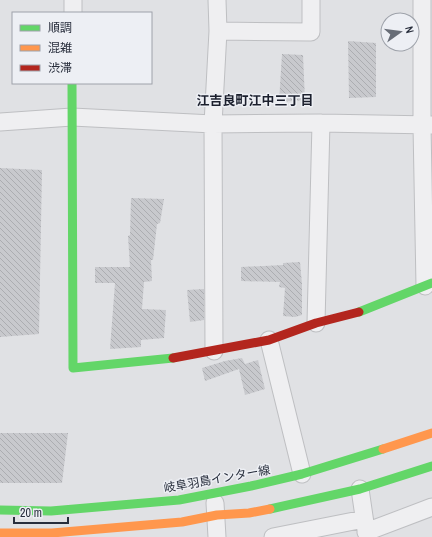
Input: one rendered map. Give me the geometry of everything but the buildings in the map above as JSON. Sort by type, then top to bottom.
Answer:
[{"type":"main road","points":[[72,84],[73,368],[165,360],[269,340],[316,323],[363,311],[429,285]]},
{"type":"main road","name":"岐阜羽島インター線","points":[[0,510],[59,510],[179,500],[302,474],[432,433]]},
{"type":"main road","points":[[0,533],[67,532],[182,522],[217,515],[250,513],[360,489],[432,466]]},
{"type":"street","points":[[73,0],[73,12]]},
{"type":"street","points":[[214,351],[213,124],[218,31],[217,0]]},
{"type":"street","points":[[218,31],[311,32],[311,0]]},
{"type":"street","points":[[422,0],[427,126],[429,285]]},
{"type":"street","points":[[0,122],[72,117],[213,124],[322,123],[427,126]]},
{"type":"street","points":[[316,323],[322,123]]},
{"type":"street","points":[[269,340],[302,474]]},
{"type":"street","points":[[360,489],[366,530]]},
{"type":"street","points":[[214,493],[217,515],[217,537]]},
{"type":"street","points":[[272,537],[366,530],[432,507]]},
{"type":"traffic: fast","points":[[72,84],[73,368],[173,358]]},
{"type":"traffic: fast","points":[[359,312],[432,283]]},
{"type":"traffic: fast","points":[[0,510],[51,511],[179,500],[302,474],[383,449]]},
{"type":"traffic: fast","points":[[270,509],[360,489],[432,466]]},
{"type":"traffic: slow","points":[[383,449],[432,433]]},
{"type":"traffic: slow","points":[[0,533],[52,533],[182,522],[217,515],[249,513],[270,509]]},
{"type":"traffic: jam","points":[[173,358],[269,340],[316,323],[359,312]]},
{"type":"district","name":"江吉良町江中三丁目","points":[[255,100]]}]
